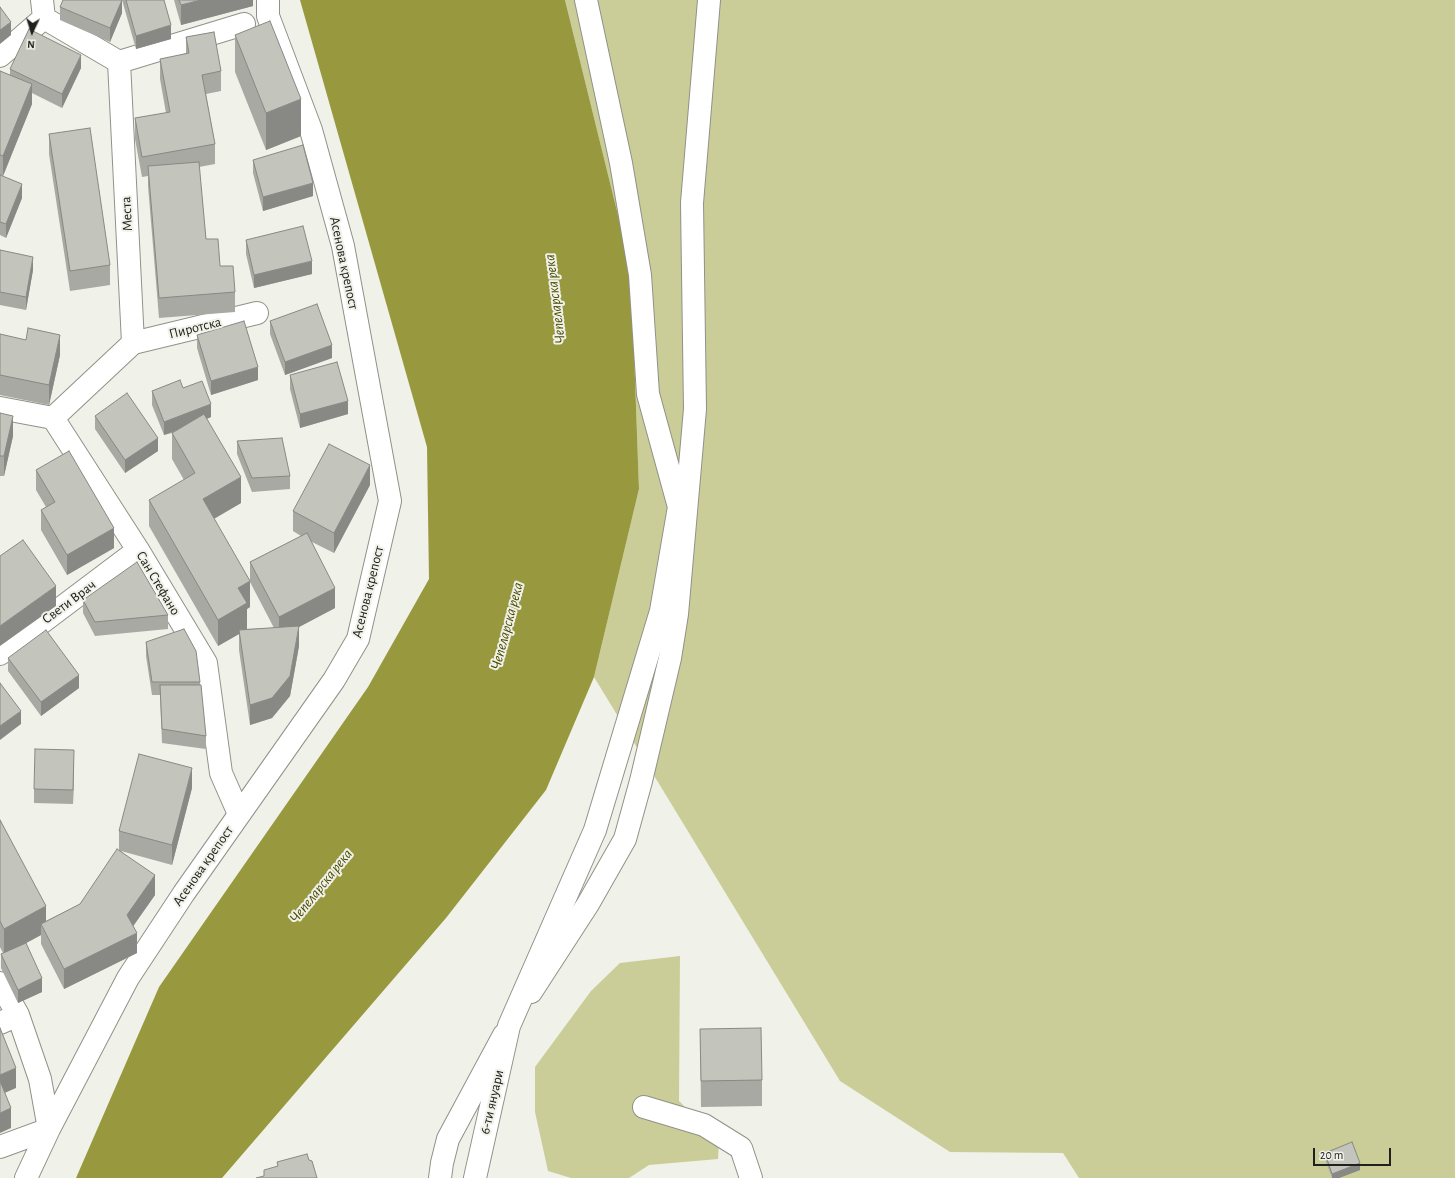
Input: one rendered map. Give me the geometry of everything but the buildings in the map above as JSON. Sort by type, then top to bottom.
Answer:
[{"type":"street","name":"Асенова крепост","points":[[26,1178],[49,1129],[128,978],[184,893],[334,680],[358,639],[390,501],[343,246],[311,130],[268,16],[268,0]]},
{"type":"street","points":[[509,1026],[595,830],[661,611],[680,507],[648,394],[640,275],[621,163],[586,0]]},
{"type":"street","points":[[440,1178],[448,1139],[509,1026],[588,904],[625,840],[641,781],[670,658],[677,614],[695,409],[692,203],[709,0]]},
{"type":"street","points":[[0,56],[43,9],[119,62],[244,24]]},
{"type":"street","name":"Места","points":[[119,62],[133,343]]},
{"type":"street","name":"Пиротска","points":[[133,343],[257,313]]},
{"type":"street","points":[[0,408],[53,418],[133,343]]},
{"type":"street","name":"Сан Стефано","points":[[53,418],[138,550],[206,663],[221,773],[239,814]]},
{"type":"street","name":"Свети Врач","points":[[0,654],[138,550]]},
{"type":"street","points":[[0,983],[9,1019],[40,1079],[49,1129],[0,1147]]},
{"type":"street","name":"6-ти януари","points":[[475,1178],[509,1026]]},
{"type":"street","points":[[644,1108],[704,1125],[741,1148],[751,1178]]},
{"type":"green space","points":[[565,0],[1455,0],[1455,1178],[1079,1178],[1063,1153],[950,1152],[840,1081],[594,677],[639,489],[631,268]]},
{"type":"green space","points":[[680,956],[679,1101],[719,1141],[718,1159],[649,1165],[629,1178],[571,1178],[548,1171],[535,1112],[535,1067],[591,991],[620,963]]},
{"type":"water","name":"Чепеларска река","points":[[300,0],[565,0],[631,268],[639,489],[594,677],[546,790],[446,918],[222,1178],[76,1178],[159,987],[368,687],[429,579],[427,447]]}]
